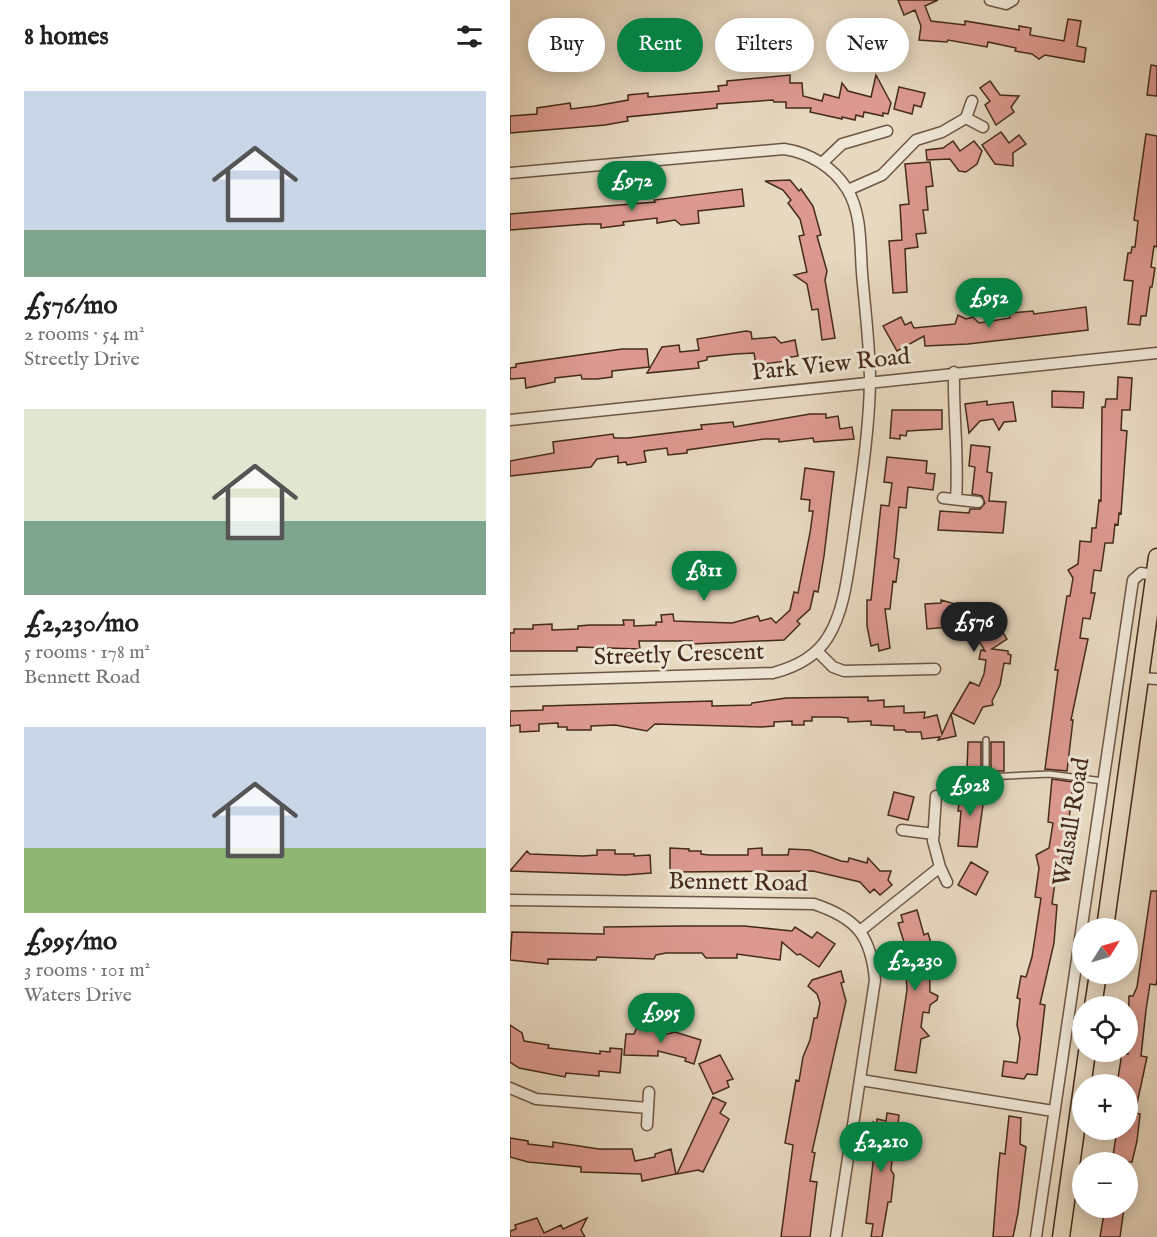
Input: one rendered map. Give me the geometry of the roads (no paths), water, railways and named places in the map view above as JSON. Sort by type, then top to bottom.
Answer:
[{"type":"main road","name":"Walsall Road","points":[[1107,918],[1149,679],[1157,556]]},
{"type":"main road","points":[[1061,1237],[1086,1062]]},
{"type":"street","points":[[990,0],[1006,4],[1013,0]]},
{"type":"street","points":[[510,173],[784,149],[801,151],[822,164],[835,174],[848,190],[882,175],[916,140],[954,126],[966,118],[972,101]]},
{"type":"street","points":[[966,118],[982,127]]},
{"type":"street","points":[[822,164],[842,144],[888,131]]},
{"type":"street","name":"Streetly Crescent","points":[[510,681],[773,674],[802,663],[817,651],[835,622],[845,584],[866,446],[870,382],[858,222],[848,190]]},
{"type":"street","name":"Park View Road","points":[[510,420],[954,372],[1157,353]]},
{"type":"street","points":[[954,372],[954,431],[958,472],[956,499]]},
{"type":"street","points":[[944,498],[978,502]]},
{"type":"street","name":"Walsall Road","points":[[1036,1237],[1133,580],[1141,573],[1154,575]]},
{"type":"street","points":[[817,651],[834,667],[844,671],[935,669]]},
{"type":"street","points":[[936,796],[934,834],[940,867],[947,882]]},
{"type":"street","points":[[902,830],[934,834]]},
{"type":"street","points":[[860,931],[940,867]]},
{"type":"street","name":"Bennett Road","points":[[510,900],[814,904],[841,913],[860,931],[873,955],[875,980],[836,1237]]},
{"type":"street","points":[[861,1080],[1053,1111]]},
{"type":"street","points":[[510,1088],[536,1099],[648,1108]]},
{"type":"street","points":[[647,1125],[649,1092]]},
{"type":"lane","points":[[986,740],[986,777],[1049,774],[1103,781]]}]
